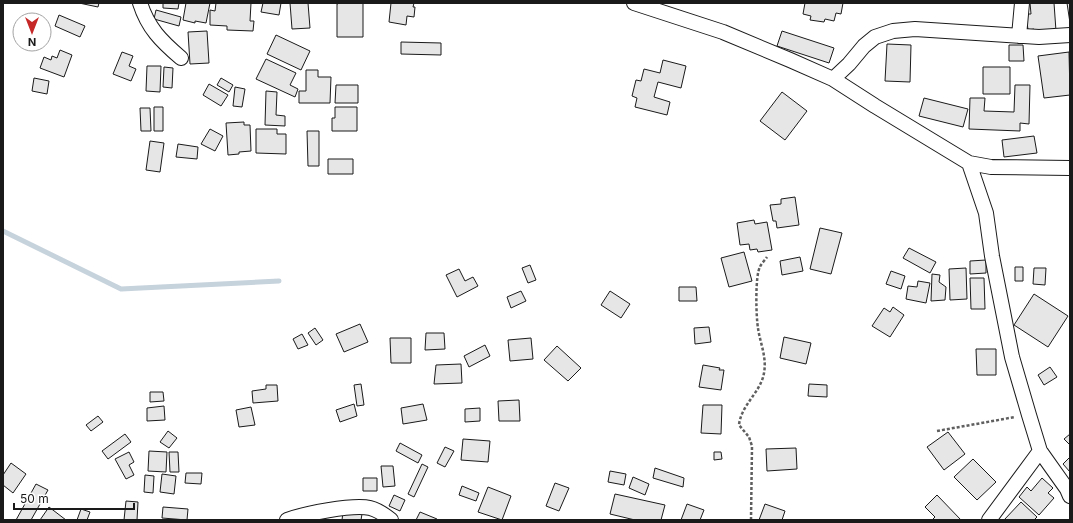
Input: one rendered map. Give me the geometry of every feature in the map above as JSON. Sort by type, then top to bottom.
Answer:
[{"type":"street","points":[[140,3],[144,16],[151,28],[164,44],[181,58]]},
{"type":"street","points":[[634,3],[723,32],[833,79],[968,163],[991,167],[1070,168]]},
{"type":"street","points":[[1019,36],[1022,3]]},
{"type":"street","points":[[833,79],[875,37],[893,31],[915,29],[1039,37],[1070,35]]},
{"type":"street","points":[[968,163],[986,213],[992,256],[1012,357],[1040,451],[1067,489],[1070,496]]},
{"type":"street","points":[[989,520],[1040,451]]},
{"type":"street","points":[[287,520],[349,507],[369,508],[381,512],[391,520]]},
{"type":"path","points":[[751,520],[752,446],[749,437],[739,425],[742,413],[758,388],[764,374],[764,353],[758,328],[756,302],[759,268],[767,257]]},
{"type":"path","points":[[937,431],[1029,415]]},
{"type":"building","points":[[79,3],[99,3],[98,7]]},
{"type":"building","points":[[163,3],[179,3],[178,9],[163,8]]},
{"type":"building","points":[[186,3],[210,3],[206,23],[195,21],[195,23],[183,20]]},
{"type":"building","points":[[216,3],[251,3],[250,21],[254,21],[253,31],[227,30],[227,26],[210,25],[210,10],[215,11]]},
{"type":"building","points":[[263,3],[281,3],[279,15],[261,12]]},
{"type":"building","points":[[290,3],[308,3],[310,28],[292,29]]},
{"type":"building","points":[[363,3],[363,37],[337,37],[337,4]]},
{"type":"building","points":[[391,3],[414,3],[414,17],[407,16],[406,25],[389,22]]},
{"type":"building","points":[[805,3],[843,3],[841,14],[836,13],[834,21],[825,19],[824,22],[810,20],[811,16],[803,14]]},
{"type":"building","points":[[1030,3],[1054,3],[1056,31],[1034,34],[1034,29],[1028,30],[1026,14],[1031,14]]},
{"type":"building","points":[[1067,3],[1070,3],[1070,23]]},
{"type":"building","points":[[156,10],[181,17],[179,26],[154,19]]},
{"type":"building","points":[[59,15],[85,26],[80,37],[55,26]]},
{"type":"building","points":[[207,31],[209,63],[190,64],[188,32]]},
{"type":"building","points":[[782,31],[834,48],[829,63],[777,46]]},
{"type":"building","points":[[276,35],[310,51],[301,70],[267,54]]},
{"type":"building","points":[[401,42],[441,43],[441,55],[401,54]]},
{"type":"building","points":[[887,44],[911,45],[910,82],[885,81]]},
{"type":"building","points":[[1009,45],[1023,45],[1024,61],[1009,61]]},
{"type":"building","points":[[60,50],[72,55],[64,77],[40,68],[44,57],[51,60],[52,56],[57,58]]},
{"type":"building","points":[[122,52],[133,56],[129,66],[136,69],[131,81],[113,74]]},
{"type":"building","points":[[1069,52],[1070,95],[1044,98],[1038,56]]},
{"type":"building","points":[[266,59],[296,73],[290,85],[298,89],[295,97],[256,79]]},
{"type":"building","points":[[663,60],[686,66],[681,88],[658,82],[654,97],[670,102],[667,115],[635,107],[637,98],[632,96],[636,80],[641,81],[644,69],[660,73]]},
{"type":"building","points":[[147,66],[161,66],[160,92],[146,91]]},
{"type":"building","points":[[164,67],[173,68],[172,88],[163,87]]},
{"type":"building","points":[[983,67],[1010,67],[1010,94],[983,94]]},
{"type":"building","points":[[306,70],[318,70],[318,77],[331,77],[330,103],[299,103],[299,91],[306,91]]},
{"type":"building","points":[[34,78],[49,81],[47,94],[32,91]]},
{"type":"building","points":[[221,78],[233,85],[229,92],[217,85]]},
{"type":"building","points":[[209,84],[228,95],[221,106],[203,95]]},
{"type":"building","points":[[336,85],[358,85],[358,103],[335,103]]},
{"type":"building","points":[[1015,85],[1030,85],[1029,124],[1020,123],[1020,131],[969,129],[970,98],[985,98],[984,111],[1014,112]]},
{"type":"building","points":[[235,87],[245,89],[242,107],[233,106]]},
{"type":"building","points":[[266,91],[277,92],[276,115],[285,116],[285,126],[265,125]]},
{"type":"building","points":[[782,92],[807,111],[785,140],[760,121]]},
{"type":"building","points":[[924,98],[968,109],[963,127],[919,116]]},
{"type":"building","points":[[154,107],[163,107],[163,131],[154,131]]},
{"type":"building","points":[[335,107],[357,107],[357,131],[332,131],[332,118],[335,118]]},
{"type":"building","points":[[140,108],[150,108],[151,131],[141,131]]},
{"type":"building","points":[[244,122],[244,125],[250,125],[251,151],[228,155],[226,123]]},
{"type":"building","points":[[210,129],[223,136],[215,151],[201,144]]},
{"type":"building","points":[[256,129],[277,129],[277,134],[286,134],[286,154],[256,153]]},
{"type":"building","points":[[307,131],[319,131],[319,166],[308,166]]},
{"type":"building","points":[[1034,136],[1037,153],[1004,157],[1002,140]]},
{"type":"building","points":[[150,141],[164,143],[160,172],[146,170]]},
{"type":"building","points":[[178,144],[198,147],[197,159],[176,157]]},
{"type":"building","points":[[328,159],[353,159],[353,174],[328,174]]},
{"type":"building","points":[[795,197],[799,225],[777,228],[776,221],[773,221],[770,205],[781,204],[781,199]]},
{"type":"building","points":[[754,220],[755,224],[767,222],[772,250],[758,252],[757,249],[750,250],[749,244],[740,245],[737,223]]},
{"type":"building","points":[[820,228],[842,233],[831,274],[810,269]]},
{"type":"building","points":[[909,248],[936,262],[930,273],[903,258]]},
{"type":"building","points":[[744,252],[752,281],[729,287],[721,258]]},
{"type":"building","points":[[800,257],[803,271],[782,275],[780,261]]},
{"type":"building","points":[[986,260],[986,273],[970,274],[970,261]]},
{"type":"building","points":[[530,265],[536,280],[528,283],[522,268]]},
{"type":"building","points":[[1015,267],[1023,267],[1023,281],[1015,281]]},
{"type":"building","points":[[966,268],[967,299],[950,300],[949,269]]},
{"type":"building","points":[[1034,268],[1046,268],[1045,285],[1033,284]]},
{"type":"building","points":[[459,269],[465,281],[473,277],[478,286],[457,297],[446,275]]},
{"type":"building","points":[[891,271],[905,276],[901,289],[886,284]]},
{"type":"building","points":[[932,274],[940,275],[939,282],[946,287],[945,300],[931,301]]},
{"type":"building","points":[[970,278],[984,278],[985,309],[971,309]]},
{"type":"building","points":[[918,281],[930,283],[926,303],[906,299],[908,286],[917,287]]},
{"type":"building","points":[[679,287],[696,287],[697,301],[679,301]]},
{"type":"building","points":[[521,291],[526,301],[511,308],[507,297]]},
{"type":"building","points":[[610,291],[630,304],[621,318],[601,305]]},
{"type":"building","points":[[1034,294],[1068,316],[1048,347],[1014,325]]},
{"type":"building","points":[[893,307],[904,315],[890,337],[872,326],[884,308],[890,312]]},
{"type":"building","points":[[360,324],[368,342],[344,352],[336,334]]},
{"type":"building","points":[[709,327],[711,342],[695,344],[694,328]]},
{"type":"building","points":[[315,328],[323,340],[316,345],[308,333]]},
{"type":"building","points":[[426,333],[444,333],[445,349],[425,350]]},
{"type":"building","points":[[302,334],[308,345],[298,349],[293,339]]},
{"type":"building","points":[[784,337],[811,343],[806,364],[780,358]]},
{"type":"building","points":[[390,338],[411,338],[411,363],[391,363]]},
{"type":"building","points":[[531,338],[533,359],[510,361],[508,340]]},
{"type":"building","points":[[485,345],[490,356],[469,367],[464,356]]},
{"type":"building","points":[[557,346],[581,368],[568,381],[544,360]]},
{"type":"building","points":[[976,349],[996,349],[996,375],[977,375]]},
{"type":"building","points":[[461,364],[462,383],[434,384],[436,365]]},
{"type":"building","points":[[703,365],[724,370],[721,390],[699,387]]},
{"type":"building","points":[[1050,367],[1057,377],[1044,385],[1038,375]]},
{"type":"building","points":[[361,384],[364,405],[357,406],[354,385]]},
{"type":"building","points":[[809,384],[827,385],[827,397],[808,396]]},
{"type":"building","points":[[266,385],[277,385],[278,401],[253,403],[252,391],[266,389]]},
{"type":"building","points":[[150,392],[163,392],[164,401],[150,402]]},
{"type":"building","points":[[519,400],[520,421],[499,421],[498,401]]},
{"type":"building","points":[[354,404],[357,416],[340,422],[336,410]]},
{"type":"building","points":[[423,404],[427,420],[403,424],[401,408]]},
{"type":"building","points":[[703,405],[722,405],[721,434],[701,433]]},
{"type":"building","points":[[164,406],[165,420],[147,421],[147,408]]},
{"type":"building","points":[[251,407],[255,425],[239,427],[236,410]]},
{"type":"building","points":[[480,408],[480,421],[465,422],[465,409]]},
{"type":"building","points":[[98,416],[103,422],[91,431],[86,425]]},
{"type":"building","points":[[168,431],[177,438],[169,448],[160,442]]},
{"type":"building","points":[[948,432],[965,454],[944,470],[927,447]]},
{"type":"building","points":[[125,434],[131,442],[108,459],[102,451]]},
{"type":"building","points":[[1070,434],[1070,445],[1064,439]]},
{"type":"building","points":[[463,439],[490,441],[488,462],[461,460]]},
{"type":"building","points":[[400,443],[422,455],[418,463],[396,451]]},
{"type":"building","points":[[445,447],[454,451],[445,467],[437,463]]},
{"type":"building","points":[[796,448],[797,469],[767,471],[766,449]]},
{"type":"building","points":[[149,451],[167,452],[166,472],[148,471]]},
{"type":"building","points":[[129,452],[134,462],[129,465],[134,475],[126,479],[115,459]]},
{"type":"building","points":[[169,452],[178,452],[179,472],[170,472]]},
{"type":"building","points":[[714,452],[721,452],[722,459],[714,460]]},
{"type":"building","points":[[1070,457],[1070,472],[1063,464]]},
{"type":"building","points":[[973,459],[996,482],[977,500],[954,477]]},
{"type":"building","points":[[11,463],[26,474],[13,493],[3,485],[3,475]]},
{"type":"building","points":[[422,464],[428,467],[414,497],[408,494]]},
{"type":"building","points":[[381,466],[393,466],[395,486],[383,487]]},
{"type":"building","points":[[655,468],[684,478],[683,487],[653,478]]},
{"type":"building","points":[[610,471],[626,474],[624,485],[608,482]]},
{"type":"building","points":[[186,473],[202,473],[201,484],[185,483]]},
{"type":"building","points":[[162,474],[176,476],[174,494],[160,492]]},
{"type":"building","points":[[145,475],[154,476],[153,493],[144,492]]},
{"type":"building","points":[[633,477],[649,484],[645,495],[629,488]]},
{"type":"building","points":[[363,478],[377,478],[377,491],[363,491]]},
{"type":"building","points":[[1042,478],[1053,488],[1048,493],[1054,498],[1039,515],[1019,497],[1027,487],[1031,491]]},
{"type":"building","points":[[555,483],[569,488],[559,511],[546,506]]},
{"type":"building","points":[[36,484],[48,490],[31,520],[16,520]]},
{"type":"building","points":[[462,486],[479,493],[476,501],[459,495]]},
{"type":"building","points":[[488,487],[511,496],[502,520],[478,512]]},
{"type":"building","points":[[615,494],[665,505],[661,520],[635,520],[610,514]]},
{"type":"building","points":[[394,495],[405,500],[400,511],[389,506]]},
{"type":"building","points":[[937,495],[961,520],[932,520],[935,517],[925,507]]},
{"type":"building","points":[[126,501],[138,502],[137,520],[124,520]]},
{"type":"building","points":[[1021,502],[1037,517],[1034,520],[1004,520]]},
{"type":"building","points":[[687,504],[704,510],[700,520],[681,520]]},
{"type":"building","points":[[765,504],[785,511],[782,520],[759,520]]},
{"type":"building","points":[[49,507],[66,520],[40,520]]},
{"type":"building","points":[[163,507],[188,509],[187,520],[162,518]]},
{"type":"building","points":[[81,509],[90,512],[87,520],[77,520]]},
{"type":"building","points":[[343,512],[362,514],[361,520],[342,520]]},
{"type":"building","points":[[420,512],[437,519],[416,520]]},
{"type":"waterway","points":[[3,231],[121,289],[279,281]]}]
